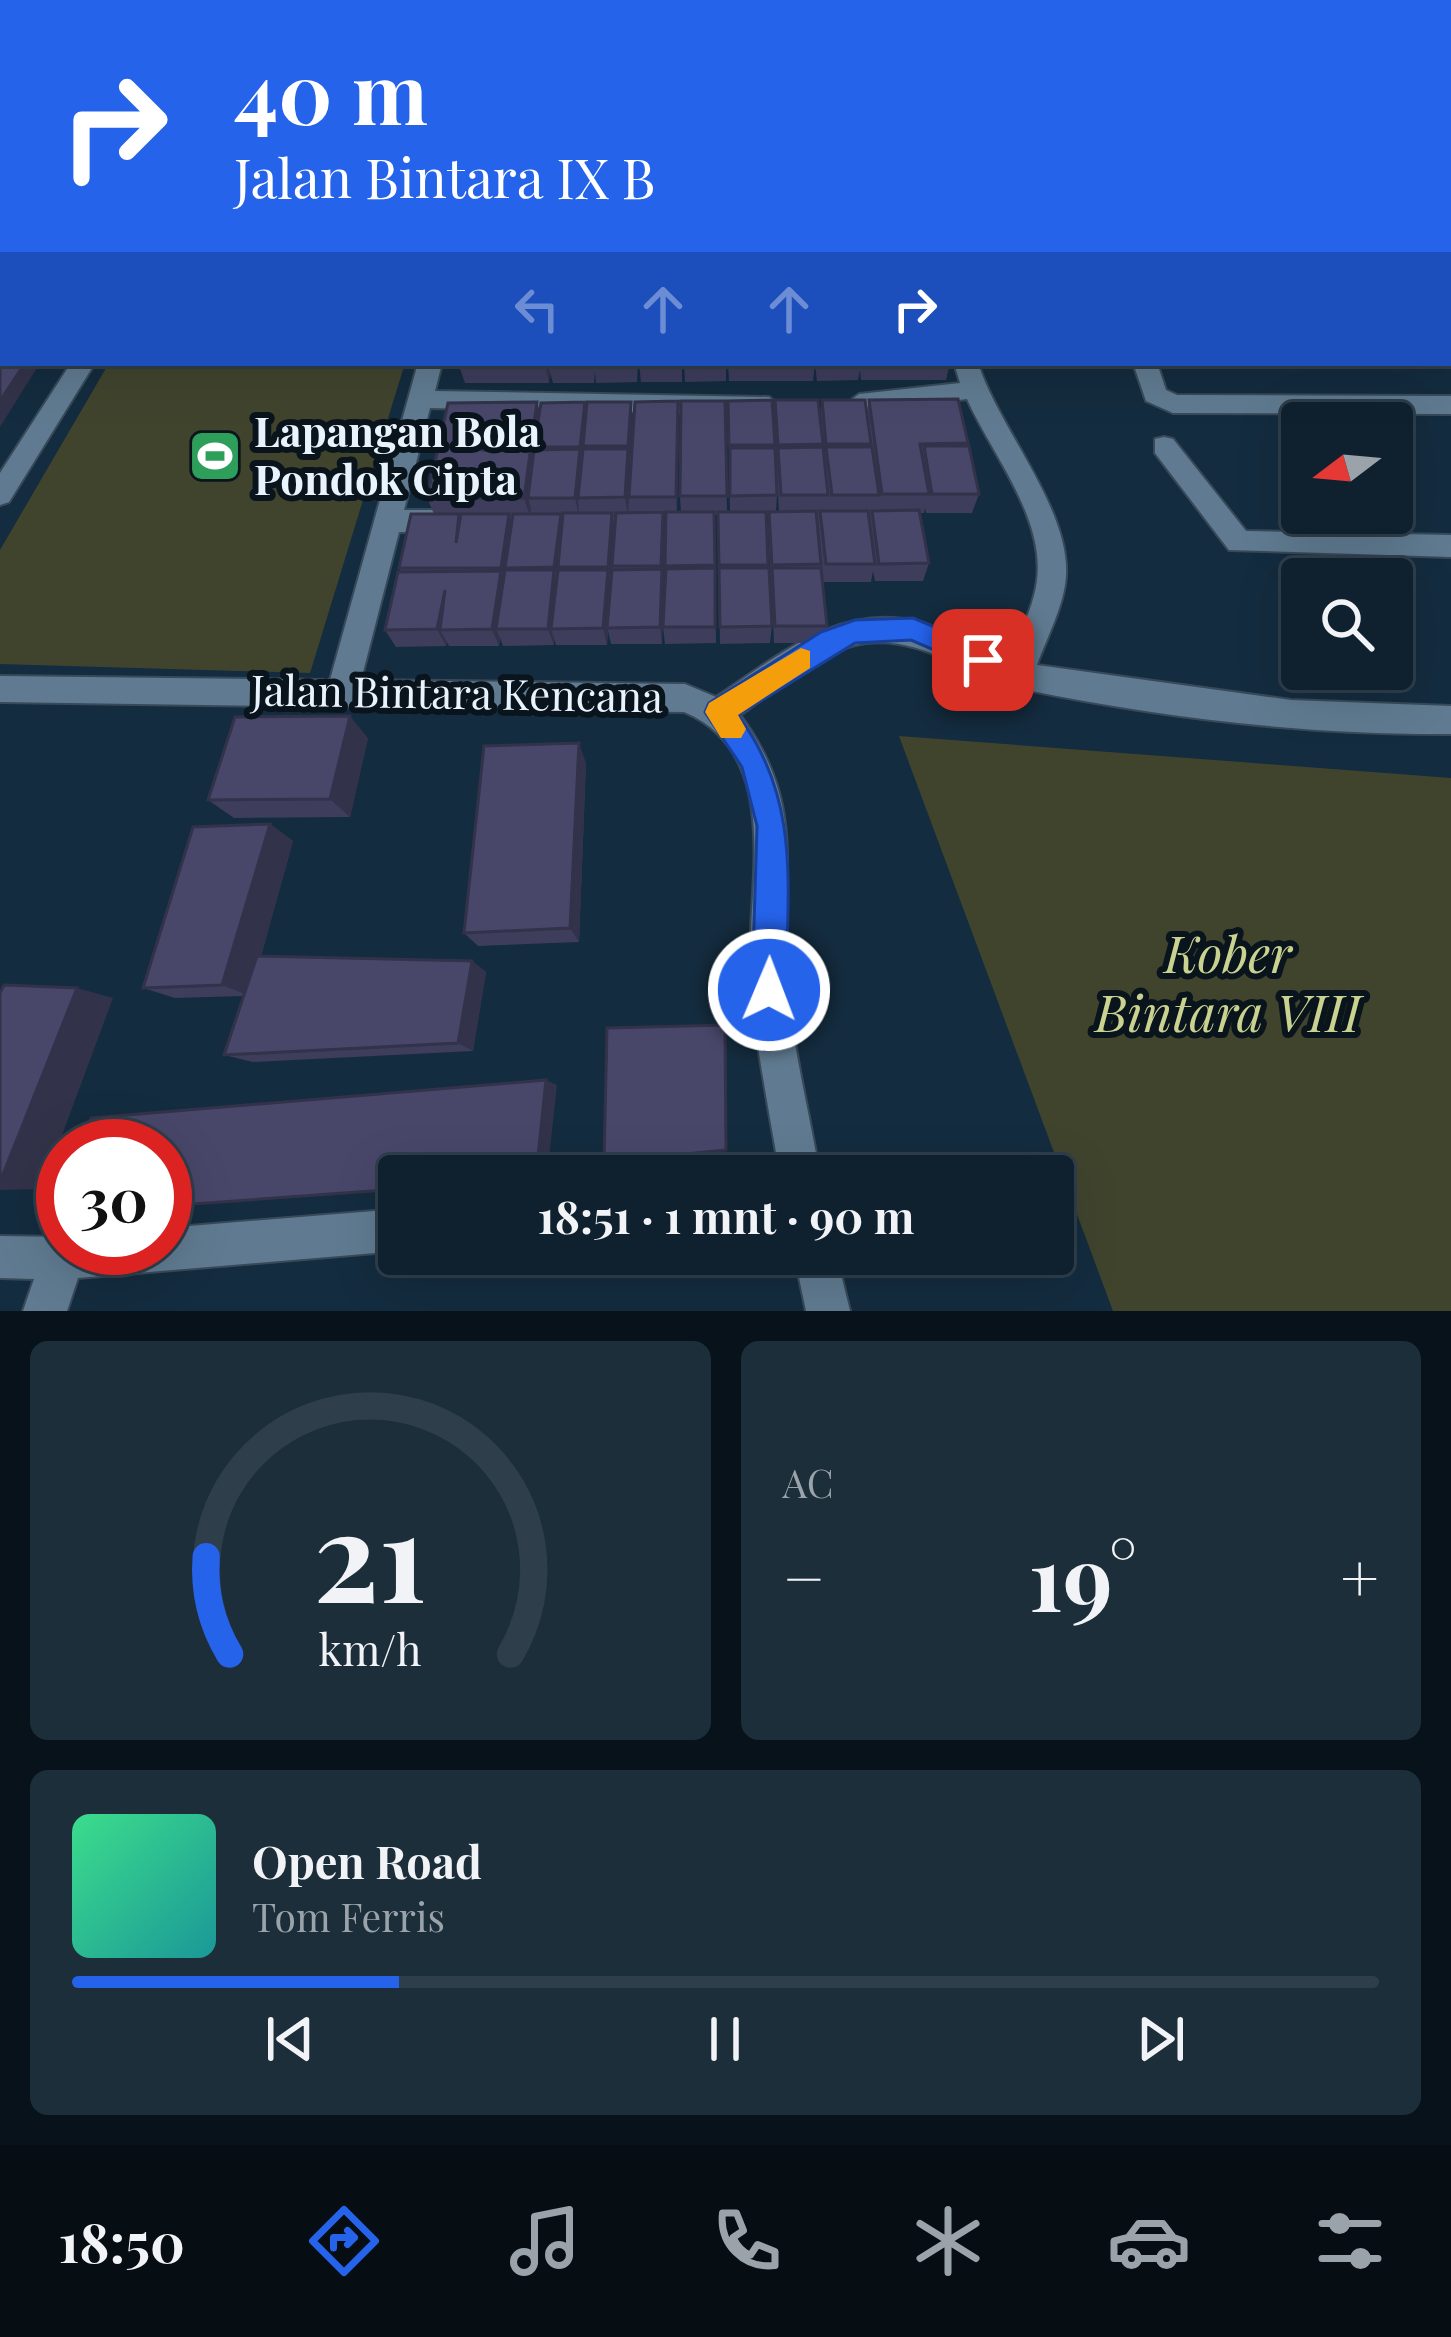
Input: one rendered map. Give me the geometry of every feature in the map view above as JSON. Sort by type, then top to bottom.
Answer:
[{"type":"street","points":[[0,494],[81,366]]},
{"type":"street","points":[[343,691],[429,366]]},
{"type":"street","points":[[1146,366],[1155,395],[1173,404],[1451,405]]},
{"type":"street","points":[[827,405],[969,376],[1041,524],[1050,556],[1052,577],[1018,675]]},
{"type":"street","points":[[421,399],[792,406]]},
{"type":"street","points":[[1164,446],[1239,542],[1451,546]]},
{"type":"street","points":[[390,521],[483,521]]},
{"type":"street","points":[[719,712],[830,640],[880,628],[913,629],[1018,675],[1368,722],[1451,720]]},
{"type":"street","name":"Jalan Bintara Kencana","points":[[0,689],[685,698],[719,712],[755,761],[772,826],[769,990],[796,1155]]},
{"type":"street","points":[[192,1247],[378,1232]]},
{"type":"street","points":[[0,1257],[36,1258]]},
{"type":"street","points":[[45,1311],[57,1275]]},
{"type":"street","points":[[820,1275],[828,1311]]},
{"type":"green space","name":"Lapangan Bola Pondok Cipta","points":[[107,366],[404,366],[310,673],[0,664],[0,550]]},
{"type":"green space","name":"Kober Bintara VIII","points":[[899,736],[1451,778],[1451,1311],[1113,1311],[1074,1206],[1074,1155],[1055,1155]]},
{"type":"building","points":[[0,366],[23,366],[0,401]]},
{"type":"building","points":[[958,399],[968,443],[920,444],[929,494],[882,494],[869,400]]},
{"type":"building","points":[[772,400],[775,445],[729,445],[728,401]]},
{"type":"building","points":[[775,400],[818,400],[823,444],[778,445]]},
{"type":"building","points":[[822,400],[865,400],[871,444],[826,444]]},
{"type":"building","points":[[678,401],[676,497],[629,497],[635,402]]},
{"type":"building","points":[[681,401],[725,401],[727,496],[680,496]]},
{"type":"building","points":[[537,402],[524,498],[477,498],[477,483],[474,498],[427,498],[448,403]]},
{"type":"building","points":[[585,402],[580,447],[534,447],[541,403]]},
{"type":"building","points":[[587,402],[631,402],[628,446],[583,446]]},
{"type":"building","points":[[924,446],[969,446],[979,494],[932,494]]},
{"type":"building","points":[[823,447],[828,495],[781,495],[778,448]]},
{"type":"building","points":[[826,447],[872,447],[879,495],[832,495]]},
{"type":"building","points":[[730,448],[775,448],[777,495],[730,496]]},
{"type":"building","points":[[580,449],[575,498],[528,498],[534,450]]},
{"type":"building","points":[[583,449],[628,449],[625,497],[578,498]]},
{"type":"building","points":[[919,510],[929,563],[879,564],[872,511]]},
{"type":"building","points":[[816,511],[821,564],[772,565],[769,512]]},
{"type":"building","points":[[820,511],[868,511],[875,564],[826,564]]},
{"type":"building","points":[[663,512],[661,566],[612,566],[616,513]]},
{"type":"building","points":[[666,512],[714,512],[715,565],[665,566]]},
{"type":"building","points":[[718,512],[766,512],[768,565],[719,565]]},
{"type":"building","points":[[563,513],[612,513],[608,567],[558,567]]},
{"type":"building","points":[[411,514],[459,514],[456,543],[461,514],[509,514],[501,568],[399,568]]},
{"type":"building","points":[[513,514],[561,514],[554,567],[505,568]]},
{"type":"building","points":[[715,568],[715,627],[663,627],[666,569]]},
{"type":"building","points":[[719,568],[769,568],[772,626],[720,627]]},
{"type":"building","points":[[772,568],[821,568],[827,626],[775,626]]},
{"type":"building","points":[[662,569],[660,627],[607,628],[612,570]]},
{"type":"building","points":[[505,570],[554,570],[548,629],[496,629]]},
{"type":"building","points":[[558,570],[608,570],[603,628],[551,629]]},
{"type":"building","points":[[501,571],[492,629],[440,630],[445,590],[437,629],[385,630],[398,572]]},
{"type":"building","points":[[350,716],[330,799],[208,800],[235,717]]},
{"type":"building","points":[[579,743],[570,928],[464,933],[484,746]]},
{"type":"building","points":[[270,824],[222,985],[143,988],[193,827]]},
{"type":"building","points":[[257,956],[472,961],[458,1043],[224,1055]]},
{"type":"building","points":[[4,985],[77,988],[0,1182],[0,993]]},
{"type":"building","points":[[725,1025],[726,1150],[604,1155],[607,1028]]},
{"type":"building","points":[[546,1080],[538,1155],[378,1155],[378,1191],[192,1204],[192,1119],[91,1118]]},
{"type":"slow traffic","points":[[731,729],[719,712],[801,660]]},
{"type":"place","name":"Lapangan Bola Pondok Cipta","points":[[215,456]]},
{"type":"route","points":[[769,990],[772,826],[755,761],[719,712],[830,640],[855,632],[913,629],[983,660]]}]
